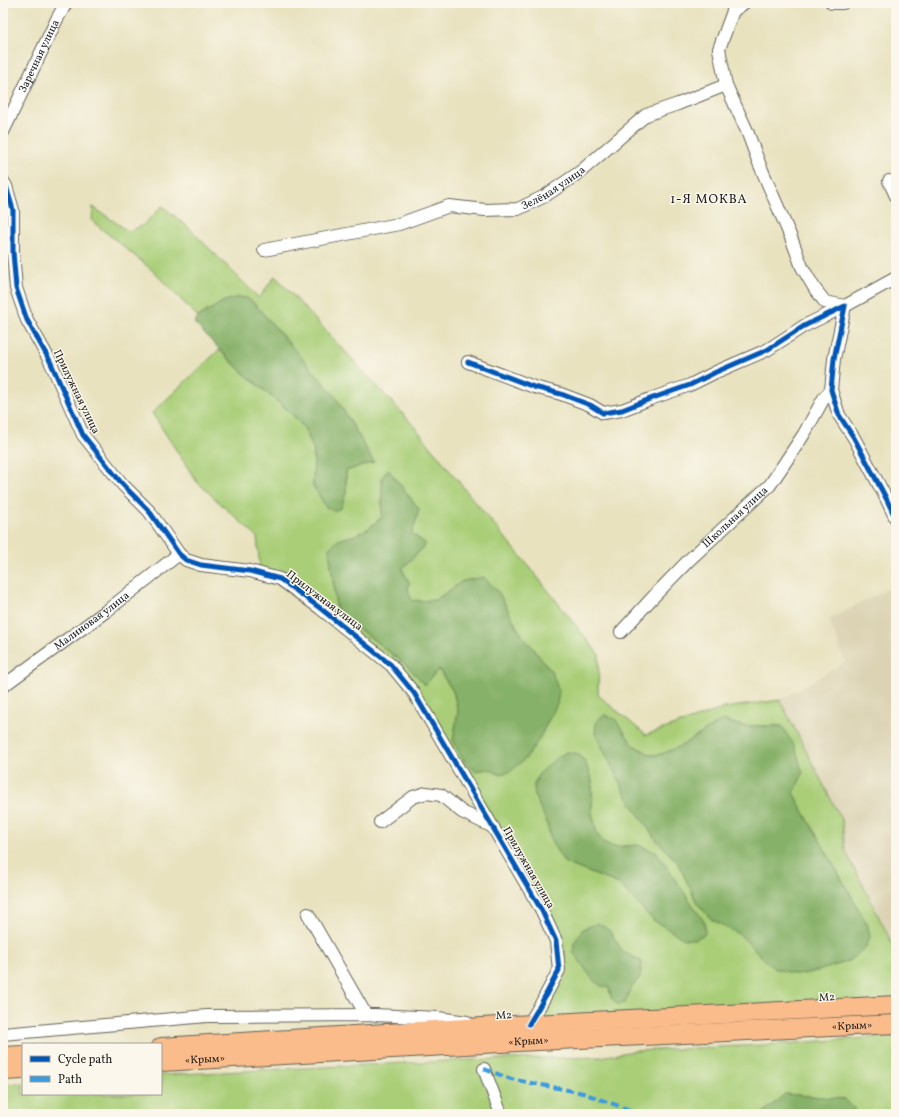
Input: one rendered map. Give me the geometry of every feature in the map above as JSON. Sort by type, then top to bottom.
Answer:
[{"type":"highway","name":"М2","points":[[162,1047],[529,1024],[896,1005]]},
{"type":"highway","name":"«Крым»","points":[[162,1062],[518,1042],[896,1024]]},
{"type":"highway","points":[[3,1056],[22,1055]]},
{"type":"highway","points":[[3,1071],[22,1070]]},
{"type":"street","name":"Заречная улица","points":[[3,132],[66,3]]},
{"type":"street","points":[[744,3],[733,11],[719,49],[726,84],[747,131],[758,163],[792,240],[802,267],[815,289],[825,302],[845,306]]},
{"type":"street","points":[[832,3],[843,3]]},
{"type":"street","name":"Зелёная улица","points":[[264,250],[399,224],[448,206],[485,210],[518,209],[545,196],[580,172],[646,115],[678,104],[726,84]]},
{"type":"street","name":"Прилужная улица","points":[[3,181],[6,186],[13,210],[13,252],[16,288],[28,320],[50,361],[83,435],[123,485],[149,511],[179,554],[186,560],[201,565],[250,571],[280,579],[320,608],[391,665],[414,693],[542,911],[556,942],[559,970],[529,1024]]},
{"type":"street","points":[[888,181],[896,196]]},
{"type":"street","points":[[468,362],[534,387],[561,394],[590,405],[604,413],[622,410],[690,385],[767,350],[804,326],[845,306],[896,278]]},
{"type":"street","points":[[845,306],[834,359],[832,390],[839,415],[854,438],[896,519]]},
{"type":"street","name":"Школьная улица","points":[[621,632],[689,560],[770,485],[804,434],[824,398],[832,390]]},
{"type":"street","name":"Малиновая улица","points":[[3,686],[110,609],[179,554]]},
{"type":"street","points":[[380,822],[413,797],[426,793],[441,795],[462,812],[493,827]]},
{"type":"street","points":[[308,914],[366,1015]]},
{"type":"street","points":[[3,1034],[207,1016],[366,1015],[438,1018],[476,1023],[480,1027]]},
{"type":"street","points":[[484,1069],[500,1114]]},
{"type":"shaded area","points":[[896,585],[896,951],[845,850],[842,821],[780,700],[845,662],[829,619]]},
{"type":"green space","points":[[162,206],[188,227],[259,298],[275,276],[414,426],[532,570],[599,655],[598,695],[646,735],[725,708],[780,700],[842,821],[845,850],[896,951],[896,1006],[534,1025],[539,1012],[555,993],[561,978],[565,956],[561,934],[393,664],[260,571],[257,537],[197,482],[152,413],[219,350],[292,414],[304,428],[314,450],[313,486],[346,493],[346,471],[373,462],[348,417],[224,301],[198,317],[151,269],[92,221],[93,207],[128,231],[142,226]],"holes":[[[388,470],[419,509],[412,534],[426,544],[402,569],[409,582],[408,589],[412,601],[435,600],[463,581],[499,593],[519,631],[552,672],[499,774],[489,769],[475,771],[453,741],[458,711],[453,691],[438,669],[425,684],[406,665],[366,634],[337,615],[329,549],[340,539],[353,536],[368,529],[382,517],[382,478]],[[615,719],[633,745],[651,755],[662,754],[683,745],[722,720],[742,726],[782,726],[793,793],[868,926],[773,968],[739,934],[711,919],[697,903],[678,863],[654,837],[595,733]],[[567,752],[578,754],[585,762],[592,781],[592,813],[597,834],[603,842],[613,847],[638,845],[653,920],[619,884],[565,863],[552,843],[546,820],[535,797],[534,785],[539,774]],[[610,931],[622,951],[642,962],[640,977],[631,988],[625,1003],[617,1004],[611,998],[609,988]]]},
{"type":"green space","points":[[239,297],[247,298],[253,302],[335,396],[374,462],[346,471],[346,493],[341,508],[334,511],[326,507],[313,486],[314,450],[304,428],[292,414],[240,370],[194,323],[198,317],[224,301]]},
{"type":"green space","points":[[388,469],[419,509],[412,534],[426,544],[402,569],[409,582],[408,589],[412,601],[435,600],[463,581],[484,577],[499,593],[519,631],[552,672],[559,692],[557,704],[538,741],[526,758],[510,772],[499,774],[489,769],[475,771],[463,760],[453,741],[458,711],[453,691],[439,669],[425,685],[406,665],[366,634],[337,615],[329,548],[340,539],[353,536],[368,529],[382,517],[382,478]]},
{"type":"green space","points":[[605,715],[615,719],[633,745],[651,755],[662,754],[683,745],[722,720],[742,726],[782,726],[795,747],[803,774],[793,793],[868,926],[870,937],[866,947],[849,961],[818,971],[797,975],[773,968],[739,934],[711,919],[697,903],[678,863],[654,837],[628,799],[595,733],[596,721]]},
{"type":"green space","points":[[567,752],[578,754],[585,762],[592,781],[592,813],[597,834],[603,842],[613,847],[638,845],[657,853],[705,923],[705,934],[695,939],[684,939],[653,920],[619,884],[565,863],[552,843],[546,820],[535,797],[534,785],[539,774],[557,757]]},
{"type":"green space","points":[[598,923],[610,931],[622,951],[642,962],[640,977],[631,988],[625,1003],[617,1004],[611,998],[609,988],[601,986],[594,981],[573,952],[574,943],[583,929]]},
{"type":"green space","points":[[896,1036],[896,1114],[859,1114],[845,1099],[785,1094],[762,1114],[3,1114],[3,1084],[22,1083],[22,1095],[162,1095],[162,1075],[466,1060],[601,1057],[634,1051],[762,1045]]},
{"type":"green space","points":[[785,1094],[845,1099],[859,1114],[762,1114]]},
{"type":"marked path","points":[[484,1069],[511,1079],[583,1093],[641,1114]]},
{"type":"cycle path","points":[[3,181],[6,186],[13,210],[13,252],[16,288],[27,320],[50,361],[83,435],[123,485],[149,511],[179,554],[186,560],[201,565],[250,571],[280,579],[320,608],[391,665],[414,693],[542,911],[556,941],[559,970],[529,1024]]},
{"type":"cycle path","points":[[468,362],[534,387],[561,394],[590,405],[603,413],[622,410],[690,385],[767,350],[804,326],[845,306],[834,359],[831,390],[839,415],[854,438],[896,519]]},
{"type":"district","name":"1-Я МОКВА","points":[[709,200]]}]
